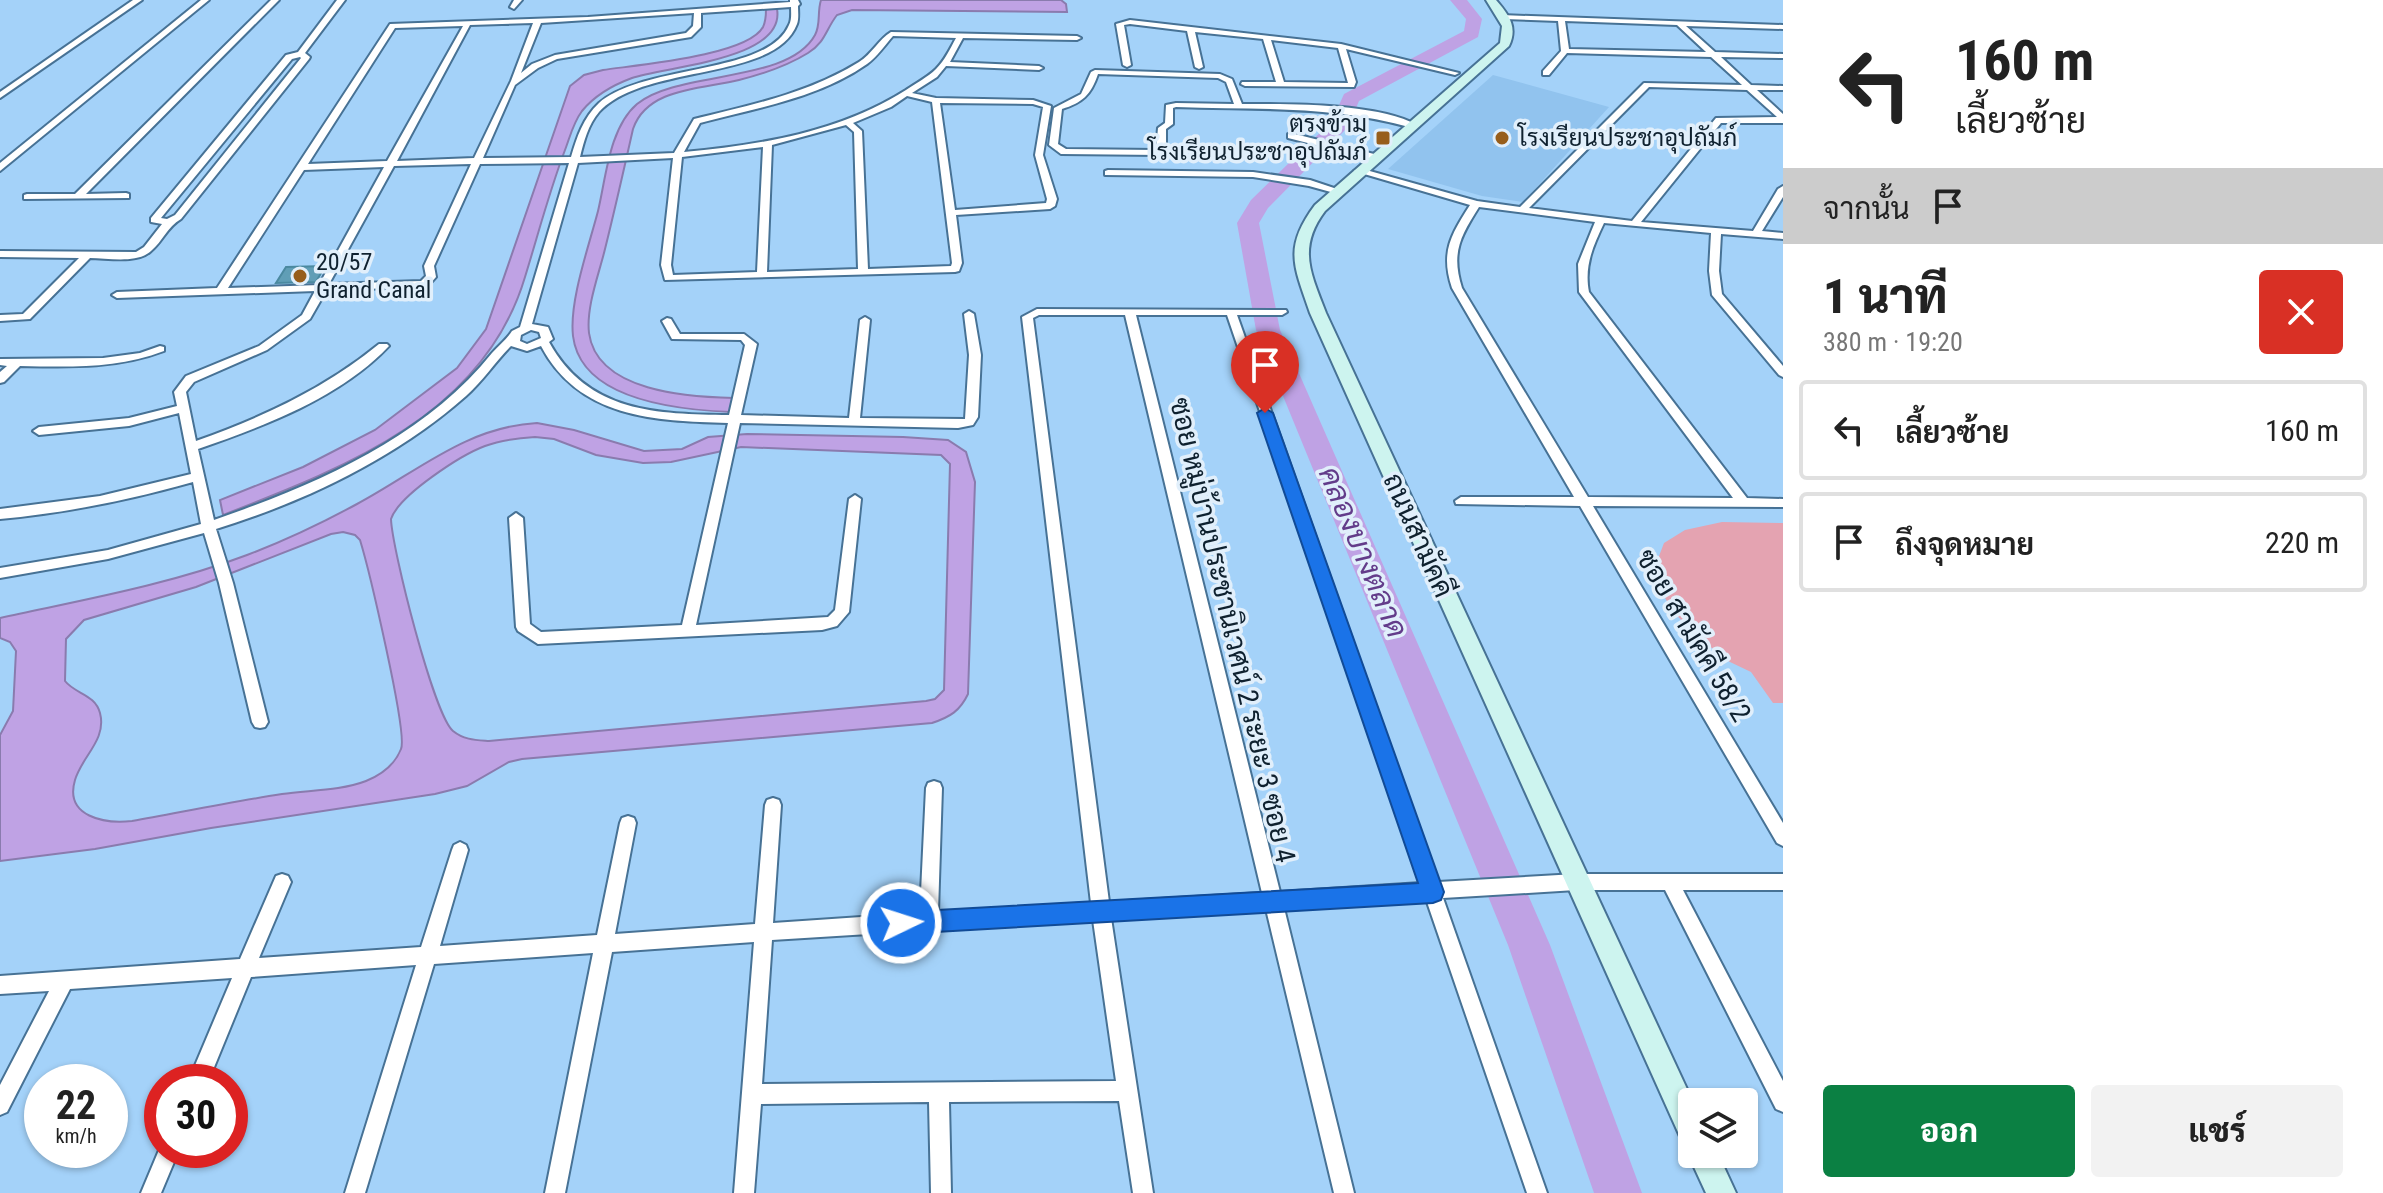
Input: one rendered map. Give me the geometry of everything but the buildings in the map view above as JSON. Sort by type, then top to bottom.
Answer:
[{"type":"main road","points":[[1491,0],[1504,17]]},
{"type":"main road","name":"ถนนสามัคคี","points":[[1504,17],[1509,32],[1505,44],[1359,171],[1310,220],[1301,239],[1300,261],[1307,283],[1576,882],[1678,1101]]},
{"type":"main road","points":[[1709,1168],[1721,1193]]},
{"type":"street","points":[[0,96],[138,0]]},
{"type":"street","points":[[0,168],[205,0]]},
{"type":"street","points":[[78,196],[275,0]]},
{"type":"street","points":[[169,222],[154,218],[289,57],[301,54],[341,0]]},
{"type":"street","points":[[0,573],[98,558],[148,546],[321,482],[396,442],[461,394],[525,328],[587,120],[594,110],[652,79],[734,63],[771,49],[795,28],[795,2],[538,21],[399,25],[389,29],[220,292]]},
{"type":"street","points":[[522,59],[555,57],[688,35],[697,27],[698,11]]},
{"type":"street","points":[[1504,17],[1783,27]]},
{"type":"street","points":[[1546,73],[1565,51],[1561,19]]},
{"type":"street","points":[[117,295],[424,284],[431,277],[429,266],[538,21]]},
{"type":"street","points":[[1127,65],[1120,24],[1130,22],[1341,46],[1455,73]]},
{"type":"street","points":[[260,722],[226,583],[208,525],[180,392],[190,379],[243,358],[281,338],[306,317],[468,23]]},
{"type":"street","points":[[1680,24],[1752,87],[1783,119]]},
{"type":"street","points":[[1190,28],[1199,67]]},
{"type":"street","points":[[936,100],[957,263],[955,269],[669,278],[666,265],[678,154],[693,126],[703,117],[774,102],[831,81],[866,61],[891,34],[1077,38]]},
{"type":"street","points":[[301,167],[630,158],[768,142],[847,122],[907,94],[944,64],[961,35]]},
{"type":"street","points":[[1266,36],[1281,85]]},
{"type":"street","points":[[1245,84],[1351,85],[1341,46]]},
{"type":"street","points":[[1565,51],[1783,56]]},
{"type":"street","points":[[0,254],[85,257],[128,256],[145,252],[169,222],[178,217],[285,84],[306,57],[301,54]]},
{"type":"street","points":[[512,84],[555,57]]},
{"type":"street","points":[[944,64],[1039,68]]},
{"type":"street","points":[[1240,108],[1229,81],[1220,76],[1095,72],[1092,90],[1074,104],[1058,108],[1053,145],[1064,152],[1157,153],[1162,151],[1162,128],[1169,124],[1169,107],[1240,108],[1335,109],[1370,112],[1413,125]]},
{"type":"street","points":[[268,84],[285,84]]},
{"type":"street","points":[[1522,210],[1647,85],[1783,88]]},
{"type":"street","points":[[907,94],[936,100],[1033,102],[1047,106],[1039,155],[1052,199],[1050,206],[1000,212],[949,213]]},
{"type":"street","points":[[1634,224],[1719,120],[1783,119]]},
{"type":"street","points":[[847,122],[858,131],[863,272]]},
{"type":"street","points":[[1291,136],[1375,157]]},
{"type":"street","points":[[762,276],[768,142]]},
{"type":"street","points":[[217,145],[236,145]]},
{"type":"street","points":[[1359,171],[1476,204],[1600,221],[1783,236]]},
{"type":"street","points":[[1108,173],[1274,177],[1338,191]]},
{"type":"street","points":[[1756,234],[1783,189]]},
{"type":"street","points":[[27,197],[126,196]]},
{"type":"street","name":"ซอย สามัคคี 58/2","points":[[1476,204],[1450,247],[1452,275],[1583,503],[1783,838]]},
{"type":"street","points":[[1600,221],[1583,261],[1584,292],[1744,503]]},
{"type":"street","points":[[1716,231],[1714,271],[1717,295],[1783,373]]},
{"type":"street","points":[[0,318],[26,317],[85,257]]},
{"type":"street","points":[[1143,1193],[1101,912],[1027,317],[1037,312],[1282,312]]},
{"type":"street","name":"ซอย หมู่บ้านประชานิเวศน์ 2 ระยะ 3 ซอย 4","points":[[1130,312],[1270,900],[1344,1193]]},
{"type":"street","points":[[1231,312],[1537,1193]]},
{"type":"street","points":[[544,342],[556,366],[566,376],[608,404],[646,414],[732,426],[969,422],[975,355],[969,314]]},
{"type":"street","points":[[854,423],[865,320]]},
{"type":"street","points":[[667,321],[676,337],[744,337],[749,341],[688,629]]},
{"type":"street","points":[[513,338],[514,343],[527,348],[544,342],[548,335],[544,329],[525,328]]},
{"type":"street","points":[[192,447],[297,405],[348,375],[383,346]]},
{"type":"street","points":[[0,362],[110,360],[148,355],[160,349]]},
{"type":"street","points":[[0,379],[17,362]]},
{"type":"street","points":[[39,431],[129,422],[184,408]]},
{"type":"street","points":[[0,514],[54,509],[126,495],[198,476]]},
{"type":"street","points":[[516,518],[523,627],[531,634],[547,638],[822,624],[838,618],[842,612],[855,499]]},
{"type":"street","points":[[1461,501],[1783,503]]},
{"type":"street","points":[[929,921],[934,788]]},
{"type":"street","points":[[744,1193],[773,805]]},
{"type":"street","points":[[555,1193],[628,823]]},
{"type":"street","points":[[355,1193],[460,850]]},
{"type":"street","points":[[206,1064],[282,882]]},
{"type":"street","points":[[0,985],[929,921],[1576,882],[1783,882]]},
{"type":"street","points":[[1670,882],[1783,1102]]},
{"type":"street","points":[[0,1105],[65,980]]},
{"type":"street","points":[[750,1094],[1129,1091]]},
{"type":"street","points":[[939,1093],[941,1193]]},
{"type":"street","points":[[151,1193],[161,1168]]},
{"type":"shaded area","points":[[821,0],[1061,0],[1066,4],[1067,12],[852,10],[837,15],[818,45],[792,62],[748,78],[678,92],[651,105],[640,115],[633,129],[591,302],[589,333],[596,353],[609,368],[627,379],[670,393],[734,398],[731,412],[710,411],[661,404],[613,388],[594,375],[580,358],[573,336],[573,322],[581,274],[610,154],[620,126],[637,104],[655,93],[758,69],[782,62],[801,51],[817,31]]},
{"type":"shaded area","points":[[766,9],[777,9],[775,26],[763,40],[721,58],[632,78],[605,91],[582,111],[570,135],[525,277],[505,325],[478,366],[443,401],[404,430],[361,455],[223,515],[220,500],[303,467],[375,430],[457,368],[486,329],[570,86],[584,75],[603,70],[689,58],[736,45],[753,37],[763,27]]},
{"type":"shaded area","name":"โรงเรียนประชาอุปถัมภ์","points":[[1493,75],[1609,107],[1523,202],[1482,196],[1388,169]]},
{"type":"shaded area","points":[[537,423],[574,430],[644,451],[682,449],[708,437],[747,434],[948,440],[966,452],[975,482],[968,694],[962,705],[954,713],[932,723],[522,759],[509,762],[467,786],[435,794],[95,849],[0,861],[0,735],[13,711],[16,651],[10,642],[0,638],[0,618],[156,583],[247,555],[344,511],[465,442],[511,426]],"holes":[[[535,437],[554,439],[596,455],[643,463],[671,462],[741,447],[941,455],[950,464],[944,690],[935,699],[926,701],[489,741],[457,734],[445,719],[425,665],[406,595],[391,519],[396,509],[418,488],[461,458],[491,444]],[[343,532],[360,540],[386,648],[402,736],[401,749],[391,764],[372,779],[346,787],[282,794],[132,821],[99,819],[81,810],[73,793],[75,780],[97,740],[101,723],[94,702],[65,681],[66,639],[84,620],[196,587]]]},
{"type":"shaded area","points":[[1722,522],[1783,523],[1783,703],[1773,703],[1751,672],[1730,662],[1704,642],[1673,612],[1659,587],[1656,564],[1664,543],[1685,530]]},
{"type":"waterway","name":"คลองบางตลาด","points":[[1458,0],[1474,19],[1472,33],[1351,98],[1341,123],[1259,205],[1248,223],[1268,330],[1529,945],[1618,1193]]},
{"type":"place","name":"ตรงข้าม โรงเรียนประชาอุปถัมภ์","points":[[1383,138]]},
{"type":"place","name":"โรงเรียนประชาอุปถัมภ์","points":[[1502,138]]},
{"type":"place","name":"20/57 Grand Canal","points":[[300,276]]},
{"type":"route","points":[[901,923],[1433,892],[1265,413]]}]
